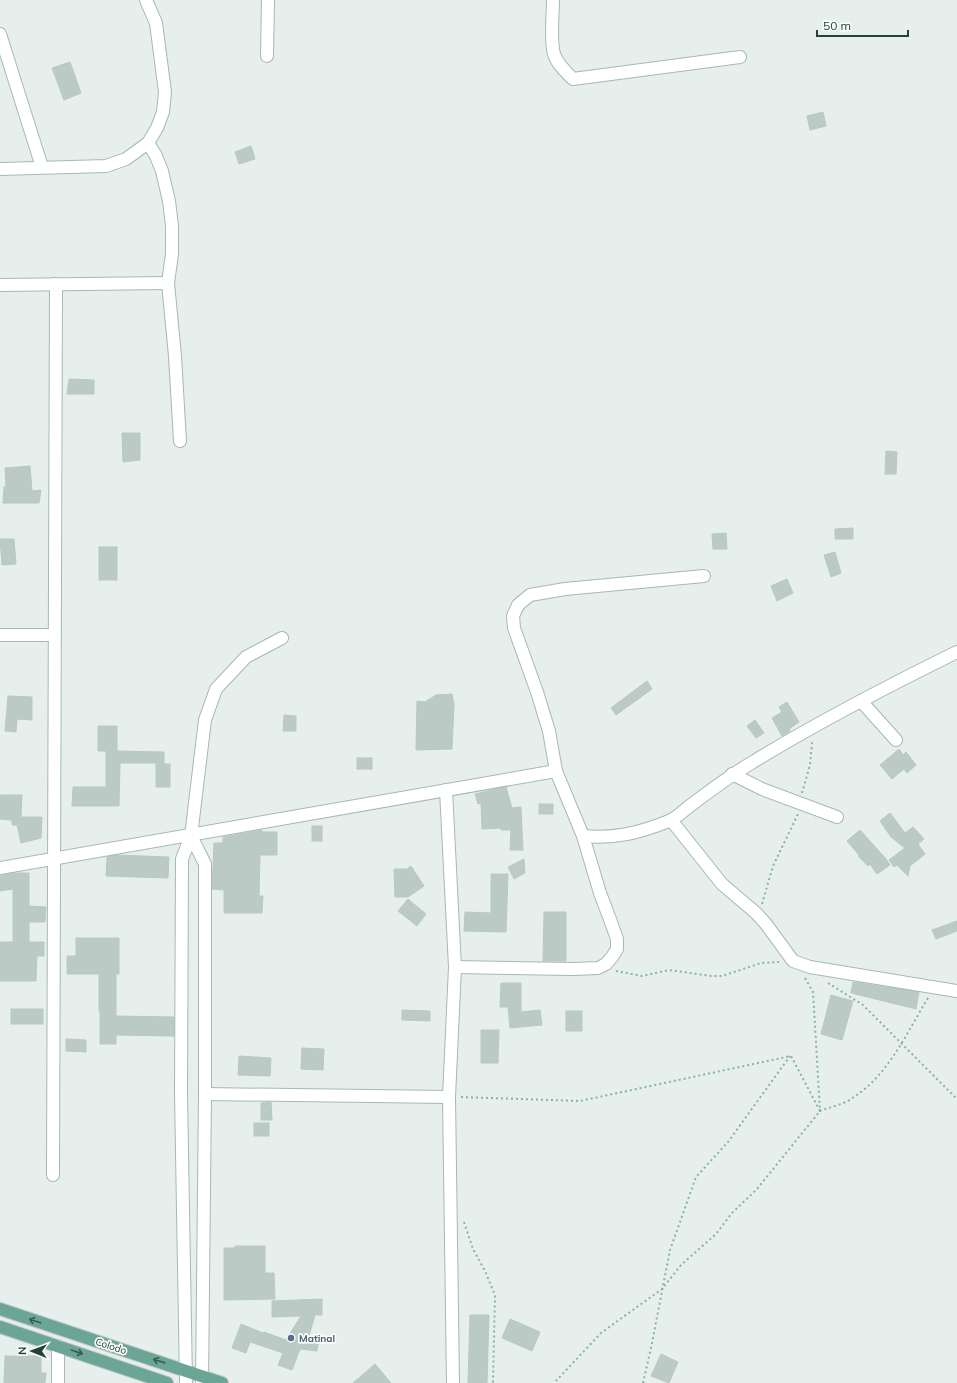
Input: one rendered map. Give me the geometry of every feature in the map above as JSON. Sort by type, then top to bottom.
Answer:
[{"type":"main road","name":"Colodo","points":[[0,1309],[186,1370],[202,1380],[222,1383]]},
{"type":"main road","name":"Colodo","points":[[0,1327],[167,1383]]},
{"type":"street","points":[[0,169],[106,166],[126,159],[148,143],[163,112],[164,92],[156,23],[146,0]]},
{"type":"street","points":[[267,56],[268,0]]},
{"type":"street","points":[[554,0],[552,43],[554,55],[559,64],[573,79],[740,57]]},
{"type":"street","points":[[0,34],[42,167]]},
{"type":"street","points":[[148,143],[156,156],[162,171],[169,201],[172,226],[172,254],[168,283],[175,356],[180,441]]},
{"type":"street","points":[[0,285],[168,283]]},
{"type":"street","points":[[53,1175],[56,284]]},
{"type":"street","points":[[455,968],[598,968],[606,964],[617,949],[617,939],[600,893],[583,836],[556,771],[549,731],[538,692],[514,628],[513,616],[518,605],[530,595],[565,589],[704,576]]},
{"type":"street","points":[[0,635],[54,636]]},
{"type":"street","points":[[186,1383],[181,1094],[182,859],[191,836],[206,720],[216,689],[246,657],[282,638]]},
{"type":"street","points":[[583,836],[603,838],[616,837],[630,834],[671,820],[732,774],[836,714],[957,652]]},
{"type":"street","points":[[861,701],[896,740]]},
{"type":"street","points":[[0,868],[191,836],[556,771]]},
{"type":"street","points":[[732,774],[774,794],[837,817]]},
{"type":"street","points":[[446,790],[455,968],[449,1097],[453,1383]]},
{"type":"street","points":[[671,820],[722,884],[756,913],[766,924],[793,961],[810,967],[934,986],[957,991]]},
{"type":"street","points":[[191,836],[205,864],[205,1094],[202,1380]]},
{"type":"street","points":[[205,1094],[449,1097]]},
{"type":"street","points":[[58,1346],[58,1383]]},
{"type":"path","points":[[598,968],[642,976],[669,970],[711,976],[722,976],[761,963],[793,961],[804,975],[813,992],[820,1111]]},
{"type":"path","points":[[825,981],[864,1005],[957,1099]]},
{"type":"path","points":[[554,1383],[601,1333],[662,1289],[681,1265],[716,1234],[732,1213],[757,1189],[820,1111],[850,1100],[877,1079],[901,1044],[934,986]]},
{"type":"path","points":[[791,1056],[820,1111]]},
{"type":"path","points":[[449,1097],[580,1101],[791,1056]]},
{"type":"path","points":[[643,1383],[670,1250],[696,1177],[728,1142],[791,1056]]},
{"type":"path","points":[[462,1219],[473,1249],[485,1271],[495,1295],[493,1383]]},
{"type":"building","points":[[70,62],[81,93],[64,100],[52,68]]},
{"type":"building","points":[[823,112],[826,126],[810,130],[807,116]]},
{"type":"building","points":[[251,146],[255,159],[239,164],[235,152]]},
{"type":"building","points":[[69,379],[94,380],[94,394],[67,394]]},
{"type":"building","points":[[122,433],[140,433],[140,460],[123,462]]},
{"type":"building","points":[[886,451],[897,452],[896,474],[885,474]]},
{"type":"building","points":[[30,466],[32,491],[41,490],[39,503],[3,503],[4,487],[6,486],[5,468]]},
{"type":"building","points":[[853,528],[853,539],[835,539],[835,529]]},
{"type":"building","points":[[726,533],[727,549],[713,549],[712,534]]},
{"type":"building","points":[[0,539],[14,539],[16,564],[2,565]]},
{"type":"building","points":[[99,547],[117,547],[117,580],[99,580]]},
{"type":"building","points":[[835,552],[841,573],[831,577],[824,555]]},
{"type":"building","points":[[787,579],[793,593],[777,601],[771,586]]},
{"type":"building","points":[[647,681],[652,689],[616,715],[611,708]]},
{"type":"building","points":[[452,694],[454,704],[452,749],[416,750],[417,701],[425,702],[436,695]]},
{"type":"building","points":[[8,696],[32,697],[32,720],[17,719],[16,732],[5,731]]},
{"type":"building","points":[[787,702],[799,722],[789,729],[790,731],[782,736],[772,718],[782,712],[779,707]]},
{"type":"building","points":[[284,715],[296,716],[296,731],[283,731]]},
{"type":"building","points":[[755,720],[764,733],[756,738],[747,726]]},
{"type":"building","points":[[98,726],[117,726],[117,751],[164,752],[164,764],[170,764],[170,787],[156,787],[156,763],[120,763],[119,806],[72,806],[73,787],[106,787],[106,751],[98,751]]},
{"type":"building","points":[[899,749],[903,755],[906,752],[916,765],[907,773],[904,769],[892,779],[880,765]]},
{"type":"building","points":[[357,758],[372,758],[372,769],[357,769]]},
{"type":"building","points":[[506,787],[512,808],[521,807],[523,850],[510,850],[511,830],[501,830],[501,828],[482,829],[481,803],[478,804],[475,794]]},
{"type":"building","points":[[0,795],[22,795],[21,817],[42,817],[41,838],[21,843],[17,825],[12,825],[12,820],[0,819]]},
{"type":"building","points":[[539,804],[553,804],[553,814],[539,814]]},
{"type":"building","points":[[890,813],[905,833],[913,827],[924,839],[918,844],[925,854],[910,866],[908,876],[897,865],[894,867],[889,860],[905,848],[891,837],[880,821]]},
{"type":"building","points":[[312,826],[322,826],[322,841],[312,841]]},
{"type":"building","points":[[262,830],[262,832],[277,832],[277,855],[260,855],[259,896],[263,896],[262,913],[224,913],[224,890],[212,889],[214,843],[223,843],[223,837]]},
{"type":"building","points":[[860,830],[890,865],[877,874],[870,864],[868,866],[858,856],[859,855],[847,841]]},
{"type":"building","points":[[116,855],[169,857],[168,878],[106,876],[107,857]]},
{"type":"building","points":[[524,859],[525,873],[514,879],[508,867]]},
{"type":"building","points":[[411,866],[424,886],[408,897],[395,897],[394,869],[407,869]]},
{"type":"building","points":[[14,873],[29,873],[29,906],[46,907],[45,922],[29,922],[29,942],[44,942],[44,956],[37,956],[36,981],[0,981],[0,942],[13,942],[13,889],[0,891],[0,876]]},
{"type":"building","points":[[491,874],[508,874],[506,932],[464,931],[465,912],[491,913]]},
{"type":"building","points":[[408,899],[426,914],[417,926],[398,911]]},
{"type":"building","points":[[544,912],[566,912],[566,961],[543,961]]},
{"type":"building","points":[[957,921],[957,931],[936,939],[932,930]]},
{"type":"building","points":[[76,938],[119,938],[119,974],[116,974],[116,1016],[174,1017],[174,1036],[116,1035],[116,1044],[100,1044],[99,974],[67,974],[67,956],[76,956]]},
{"type":"building","points":[[853,982],[919,992],[916,1009],[851,993]]},
{"type":"building","points":[[501,983],[521,983],[521,1012],[540,1010],[542,1025],[510,1028],[508,1007],[500,1007]]},
{"type":"building","points":[[831,995],[853,1001],[842,1040],[821,1034]]},
{"type":"building","points":[[11,1009],[43,1009],[43,1024],[11,1024]]},
{"type":"building","points":[[402,1010],[430,1011],[430,1021],[402,1020]]},
{"type":"building","points":[[566,1011],[582,1011],[582,1031],[566,1031]]},
{"type":"building","points":[[481,1030],[499,1030],[498,1063],[481,1063]]},
{"type":"building","points":[[66,1039],[86,1040],[86,1052],[66,1051]]},
{"type":"building","points":[[302,1048],[324,1049],[323,1070],[301,1069]]},
{"type":"building","points":[[239,1056],[271,1058],[270,1076],[238,1075]]},
{"type":"building","points":[[271,1102],[272,1120],[261,1120],[261,1103]]},
{"type":"building","points":[[254,1123],[269,1123],[269,1136],[254,1136]]},
{"type":"building","points":[[235,1246],[265,1246],[265,1273],[274,1273],[275,1299],[224,1300],[224,1248],[235,1248]]},
{"type":"building","points":[[322,1299],[322,1315],[315,1315],[309,1336],[319,1338],[317,1351],[300,1349],[292,1370],[278,1365],[283,1353],[250,1342],[246,1353],[232,1348],[241,1324],[286,1340],[301,1316],[272,1317],[272,1301]]},
{"type":"building","points":[[470,1315],[489,1315],[487,1383],[468,1383]]},
{"type":"building","points":[[510,1319],[540,1332],[532,1351],[502,1338]]},
{"type":"building","points":[[661,1354],[678,1362],[669,1383],[651,1376]]},
{"type":"building","points":[[5,1356],[41,1356],[41,1373],[46,1373],[45,1383],[4,1383]]},
{"type":"building","points":[[375,1364],[391,1383],[353,1383]]},
{"type":"place","name":"Matinal","points":[[291,1338]]}]
